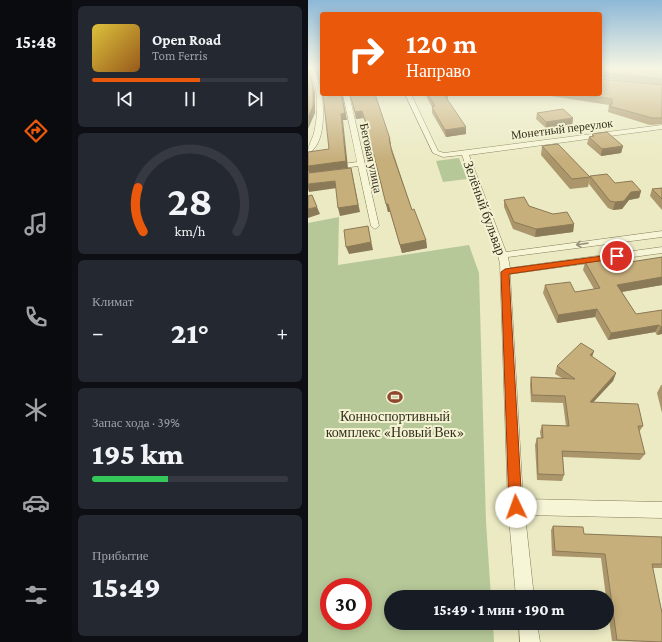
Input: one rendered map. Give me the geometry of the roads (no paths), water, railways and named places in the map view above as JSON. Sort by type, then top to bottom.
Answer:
[{"type":"street","points":[[308,151],[311,149],[315,141],[320,115],[320,99]]},
{"type":"street","name":"Беговая улица","points":[[347,99],[375,226]]},
{"type":"street","name":"Зелёный бульвар","points":[[410,99],[435,152],[443,155],[465,152],[503,255],[516,507],[524,590]]},
{"type":"street","name":"Монетный переулок","points":[[465,152],[662,127]]},
{"type":"street","points":[[308,171],[361,167]]},
{"type":"street","points":[[308,177],[361,167]]},
{"type":"street","points":[[503,255],[662,234]]},
{"type":"street","points":[[505,272],[662,250]]},
{"type":"street","points":[[516,507],[662,510]]},
{"type":"street","points":[[529,630],[530,642]]},
{"type":"place","name":"Конноспортивный комплекс «Новый Век»","points":[[395,397]]}]
